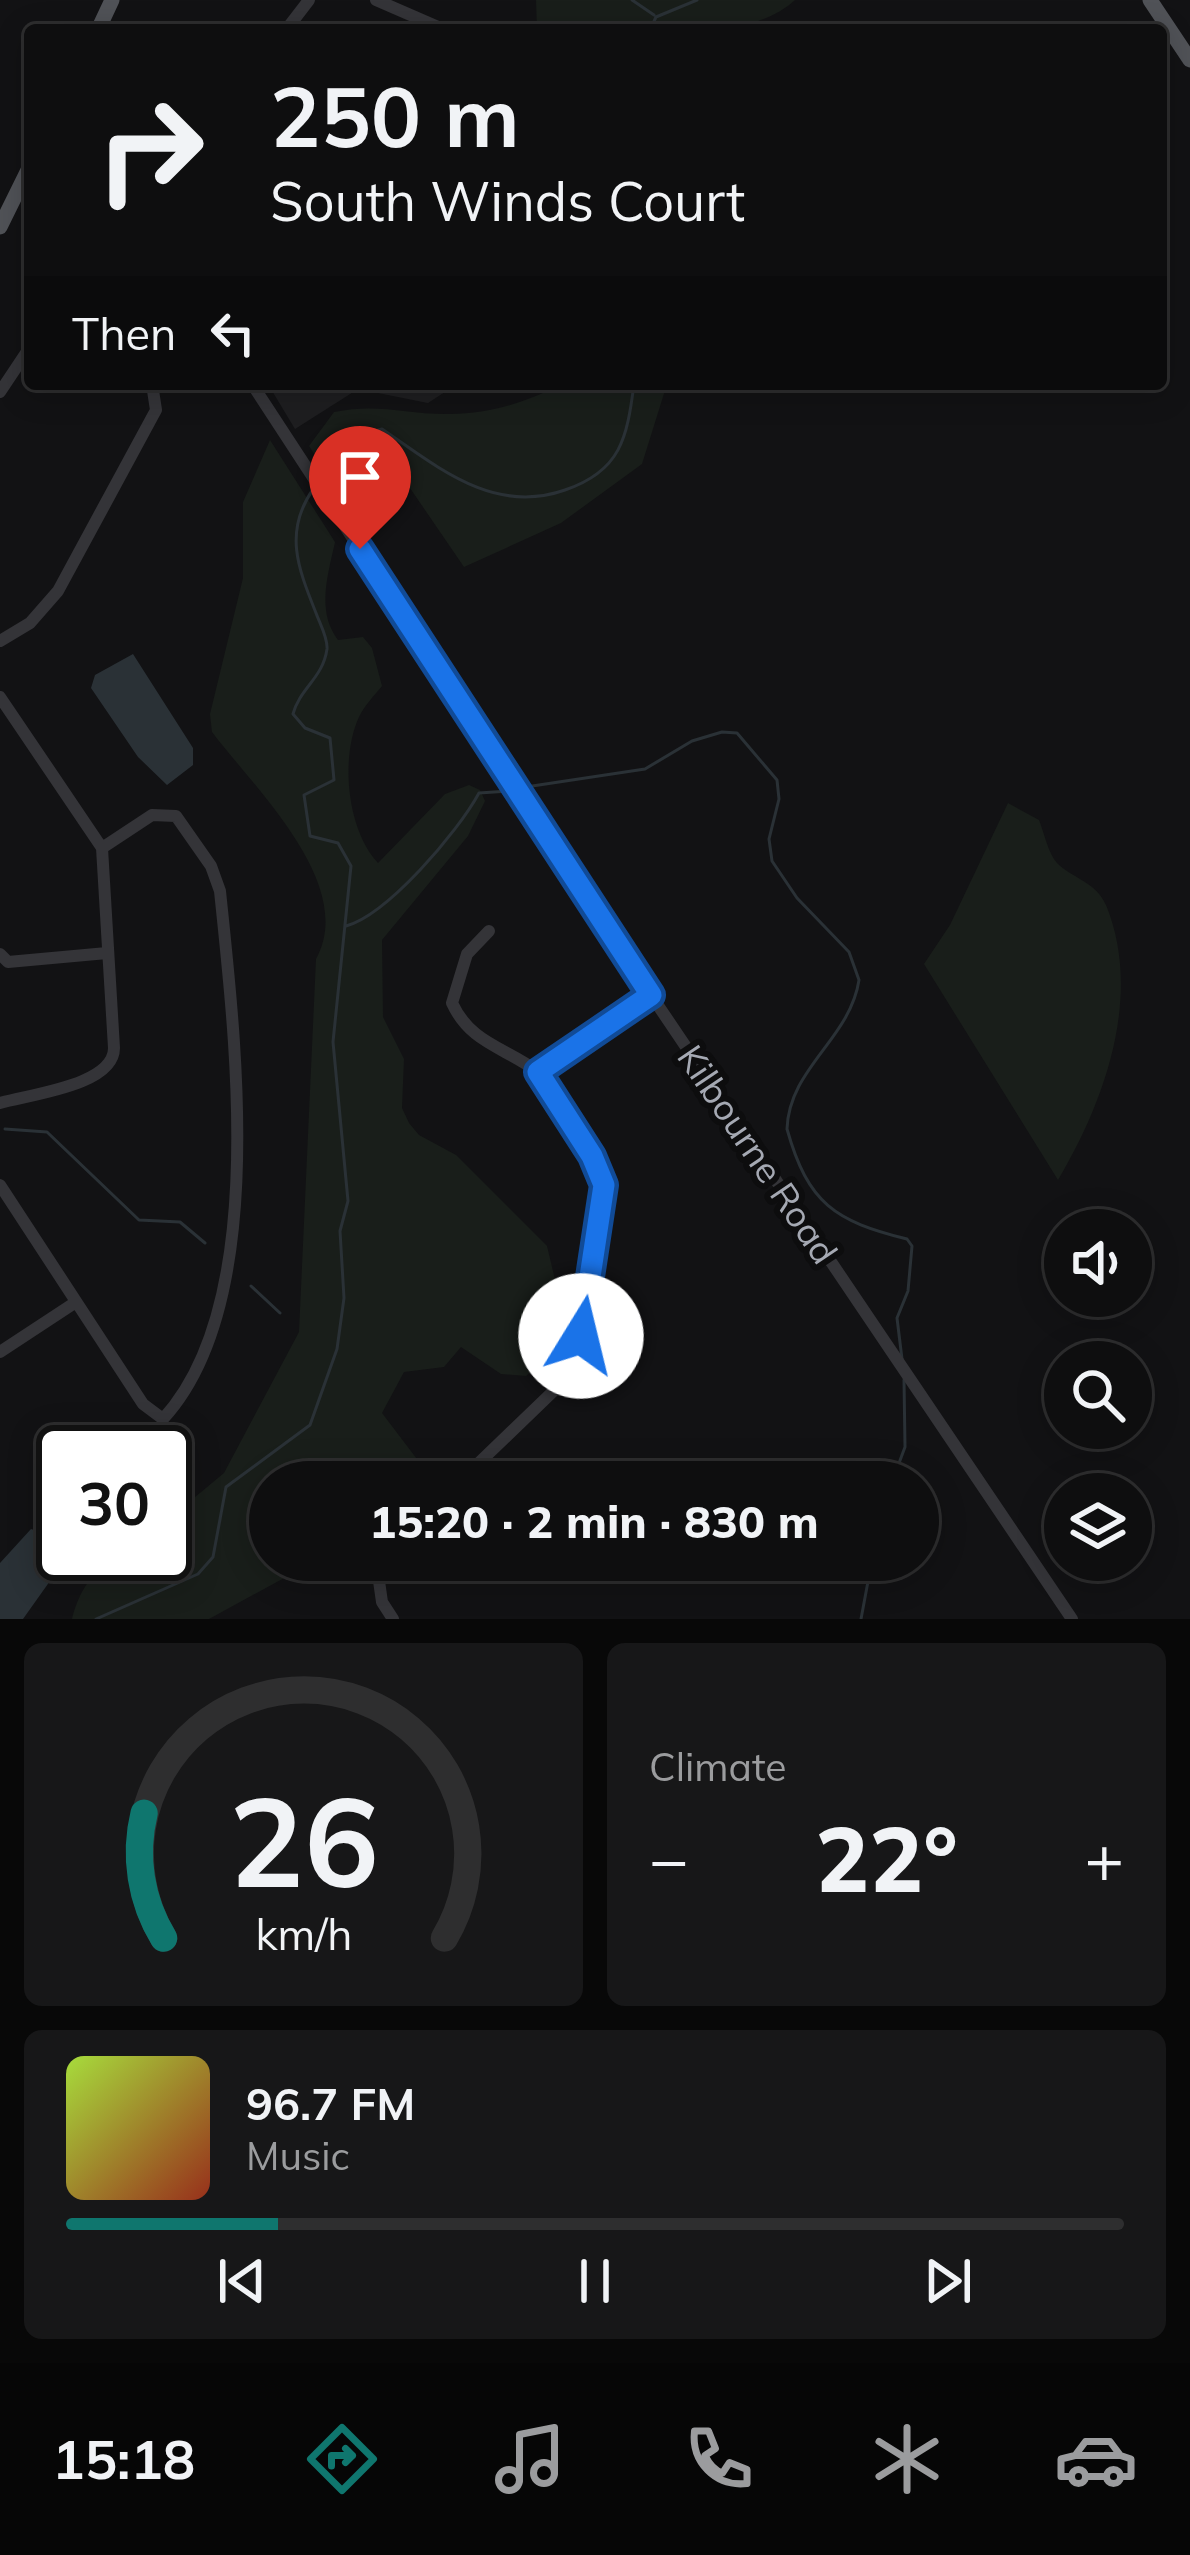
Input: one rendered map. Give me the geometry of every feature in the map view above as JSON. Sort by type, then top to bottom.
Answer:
[{"type":"main road","points":[[1167,26],[1190,60]]},
{"type":"main road","points":[[0,227],[24,178]]},
{"type":"street","points":[[291,24],[309,0]]},
{"type":"street","points":[[376,0],[431,24]]},
{"type":"street","points":[[0,392],[24,356]]},
{"type":"street","points":[[0,641],[30,623],[58,591],[155,410],[153,390]]},
{"type":"street","name":"Kilbourne Road","points":[[256,390],[651,995],[1072,1619]]},
{"type":"street","points":[[0,697],[102,848],[114,1061],[103,1075],[0,1103]]},
{"type":"street","points":[[0,1185],[143,1404],[163,1419],[184,1396],[218,1315],[238,1185],[225,941],[212,866],[176,816],[152,815],[102,848]]},
{"type":"street","points":[[481,1461],[567,1378],[581,1336],[604,1185],[592,1156],[538,1072],[477,1040],[463,1027],[452,1004],[467,954],[489,931]]},
{"type":"street","points":[[0,954],[8,962],[107,953]]},
{"type":"street","points":[[538,1072],[651,995]]},
{"type":"street","points":[[0,1352],[76,1302]]},
{"type":"street","points":[[376,1581],[388,1618]]},
{"type":"shaded area","points":[[536,0],[795,0],[748,24],[537,24]]},
{"type":"shaded area","points":[[272,390],[356,390],[295,429]]},
{"type":"shaded area","points":[[363,390],[448,390],[428,403]]},
{"type":"shaded area","points":[[549,390],[665,390],[642,464],[561,523],[464,567],[399,472],[348,505],[309,446],[334,412],[462,414],[521,402]]},
{"type":"shaded area","points":[[270,440],[335,542],[326,592],[327,617],[338,640],[363,637],[372,648],[382,686],[359,717],[348,773],[359,832],[378,863],[445,794],[469,785],[480,790],[485,801],[468,836],[382,940],[383,1017],[404,1059],[402,1108],[409,1123],[419,1135],[456,1155],[547,1246],[562,1309],[541,1363],[526,1376],[501,1374],[461,1347],[444,1367],[404,1372],[382,1413],[418,1461],[249,1461],[249,1581],[279,1581],[209,1619],[72,1619],[89,1581],[192,1581],[192,1500],[224,1473],[299,1332],[316,959],[325,930],[323,900],[295,839],[212,732],[210,714],[243,578],[243,502]]},
{"type":"shaded area","points":[[133,654],[193,748],[193,765],[167,785],[138,757],[91,688],[95,675]]},
{"type":"shaded area","points":[[1008,803],[1039,820],[1057,863],[1102,897],[1116,939],[1121,975],[1114,1047],[1104,1082],[1058,1180],[924,964],[950,925]]},
{"type":"shaded area","points":[[31,1529],[36,1531],[36,1581],[50,1581],[23,1619],[0,1619],[0,1563]]},
{"type":"waterway","points":[[632,0],[654,15]]},
{"type":"waterway","points":[[653,24],[656,17],[697,0]]},
{"type":"waterway","points":[[320,480],[345,439],[382,429],[446,472],[491,492],[539,496],[565,490],[610,462],[624,436],[633,390]]},
{"type":"waterway","points":[[96,1619],[198,1574],[213,1557],[226,1487],[310,1425],[337,1349],[344,1298],[340,1231],[348,1201],[333,1042],[351,866],[338,843],[310,836],[304,795],[334,780],[330,738],[305,728],[293,714],[327,649],[297,550],[299,519],[314,488]]},
{"type":"waterway","points":[[519,788],[645,769],[692,741],[722,732],[737,733],[777,780],[779,799],[769,839],[772,861],[797,898],[849,952],[859,980],[844,1020],[798,1088],[787,1129],[804,1175],[828,1205],[861,1225],[907,1239],[912,1246],[908,1291],[897,1318],[902,1359]]},
{"type":"waterway","points":[[346,926],[363,919],[401,889],[455,829],[479,793],[509,791]]},
{"type":"waterway","points":[[5,1129],[47,1132],[139,1220],[180,1222],[205,1243]]},
{"type":"waterway","points":[[251,1286],[280,1313]]},
{"type":"waterway","points":[[900,1461],[905,1447],[904,1380]]},
{"type":"waterway","points":[[861,1619],[868,1581]]},
{"type":"route","points":[[360,549],[651,995],[538,1072],[592,1156],[604,1185],[581,1336]]}]
